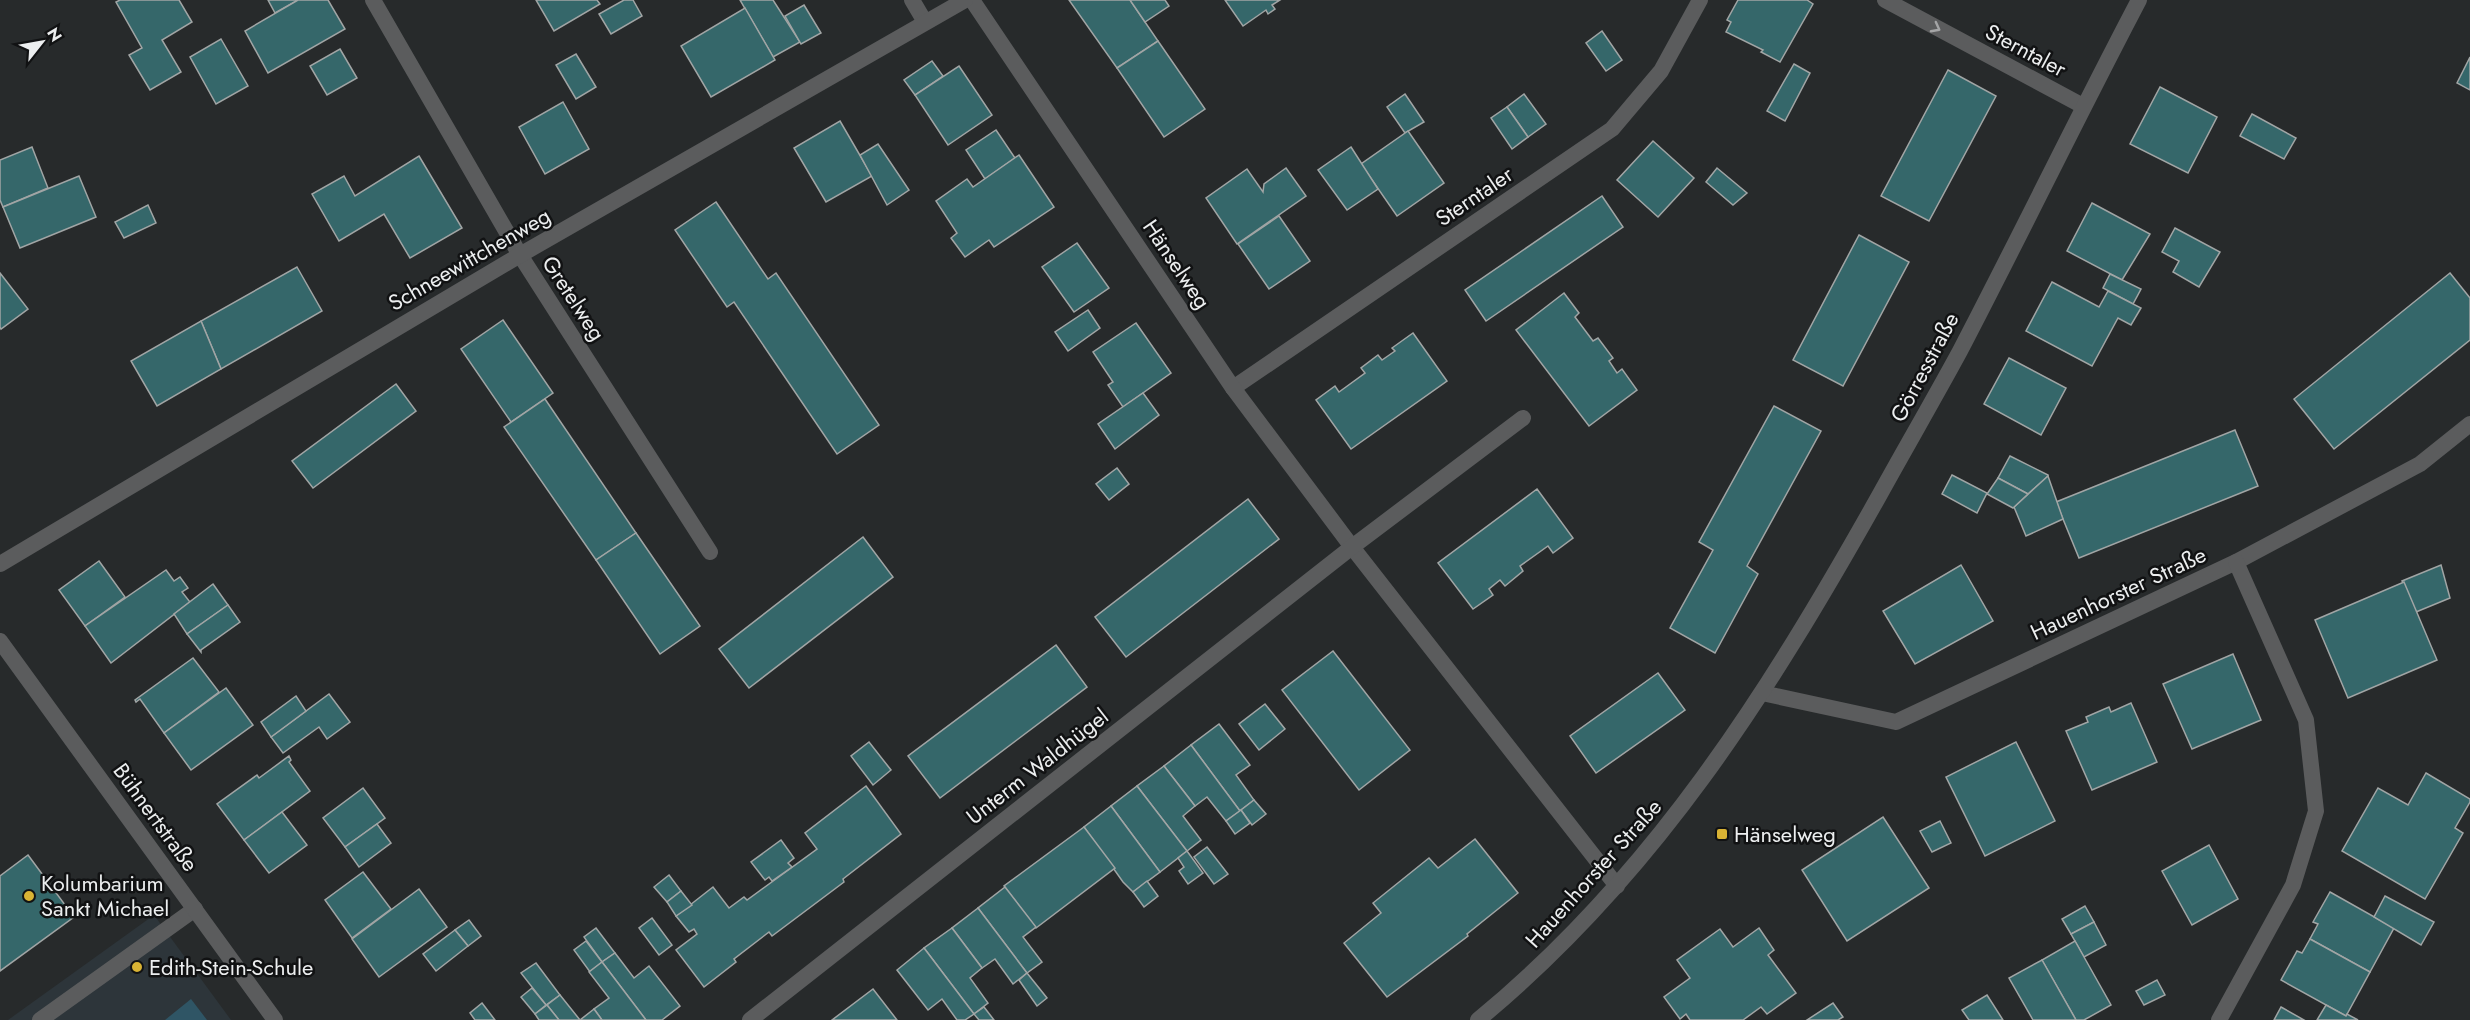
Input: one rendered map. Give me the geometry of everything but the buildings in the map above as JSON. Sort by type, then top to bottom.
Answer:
[{"type":"street","name":"Gretelweg","points":[[373,0],[520,255],[710,552]]},
{"type":"street","points":[[912,0],[925,22]]},
{"type":"street","name":"Schneewittchenweg","points":[[0,564],[520,255],[965,0]]},
{"type":"street","name":"Hänselweg","points":[[972,0],[1233,388],[1352,547],[1617,886]]},
{"type":"street","name":"Sterntaler","points":[[1233,388],[1612,129],[1661,71],[1700,0]]},
{"type":"street","name":"Sterntaler","points":[[1885,0],[2083,106]]},
{"type":"street","name":"Görresstraße","points":[[1728,744],[1822,597],[1959,352],[2139,0]]},
{"type":"street","points":[[1352,547],[1523,418]]},
{"type":"street","name":"Hauenhorster Straße","points":[[1762,693],[1896,722],[2236,562],[2420,464],[2470,424]]},
{"type":"street","name":"Unterm Waldhügel","points":[[750,1020],[1352,547]]},
{"type":"street","points":[[2219,1020],[2293,885],[2316,811],[2306,720],[2236,562]]},
{"type":"street","name":"Bühnertstraße","points":[[0,641],[275,1020]]},
{"type":"street","name":"Hauenhorster Straße","points":[[1478,1020],[1556,952],[1617,886],[1688,800],[1728,744]]},
{"type":"street","points":[[40,1020],[195,909]]},
{"type":"shaded area","name":"Edith-Stein-Schule","points":[[154,915],[231,1020],[8,1020]]},
{"type":"shaded area","points":[[191,999],[207,1020],[165,1020]]},
{"type":"place","name":"Hänselweg","points":[[1722,834]]},
{"type":"place","name":"Kolumbarium Sankt Michael","points":[[29,896]]},
{"type":"place","name":"Edith-Stein-Schule","points":[[137,967]]}]
